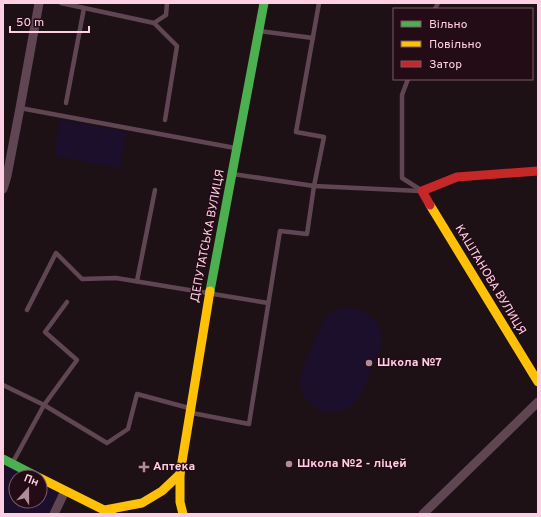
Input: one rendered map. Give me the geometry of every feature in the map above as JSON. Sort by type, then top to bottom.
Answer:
[{"type":"street","points":[[3,189],[7,176],[39,3]]},
{"type":"street","name":"ДЕПУТАТСЬКА ВУЛИЦЯ","points":[[183,514],[180,502],[180,474],[209,293],[264,3]]},
{"type":"street","points":[[422,191],[457,177],[538,171]]},
{"type":"street","name":"КАШТАНОВА ВУЛИЦЯ","points":[[422,191],[538,382]]},
{"type":"street","points":[[423,514],[538,402]]},
{"type":"street","points":[[3,459],[22,469]]},
{"type":"street","points":[[48,482],[108,512],[142,503],[162,491],[180,474]]},
{"type":"street","points":[[54,514],[65,490]]},
{"type":"lane","points":[[61,3],[154,24],[177,46],[165,120]]},
{"type":"lane","points":[[154,24],[166,15],[167,3]]},
{"type":"lane","points":[[3,385],[44,406],[107,444],[128,429],[137,394],[190,411],[249,424],[280,231],[307,234],[314,186],[324,137],[296,132],[319,3]]},
{"type":"lane","points":[[66,103],[84,8]]},
{"type":"lane","points":[[258,31],[313,38]]},
{"type":"lane","points":[[408,80],[402,95],[402,178],[422,191]]},
{"type":"lane","points":[[20,108],[236,148]]},
{"type":"lane","points":[[232,174],[314,186],[422,191]]},
{"type":"lane","points":[[137,281],[155,190]]},
{"type":"lane","points":[[27,310],[56,253],[82,279],[116,278],[268,303]]},
{"type":"lane","points":[[12,464],[44,406],[77,360],[45,332],[67,302]]},
{"type":"shaded area","points":[[60,120],[127,132],[120,168],[54,156]]},
{"type":"shaded area","points":[[348,307],[363,311],[375,320],[382,332],[381,348],[363,390],[355,402],[344,410],[336,412],[325,411],[318,409],[309,402],[301,387],[301,379],[305,362],[324,322],[333,312]]},
{"type":"shaded area","points":[[3,459],[22,469],[8,469],[8,509],[48,509],[48,482],[65,491],[54,514],[3,514]]},
{"type":"traffic: fast","points":[[210,291],[264,3]]},
{"type":"traffic: fast","points":[[3,459],[22,469]]},
{"type":"traffic: slow","points":[[430,205],[538,382]]},
{"type":"traffic: slow","points":[[183,514],[180,502],[180,474],[210,291]]},
{"type":"traffic: slow","points":[[105,510],[142,503],[162,491],[180,474]]},
{"type":"traffic: slow","points":[[48,482],[112,514]]},
{"type":"traffic: jam","points":[[430,205],[422,191],[457,177],[538,171]]},
{"type":"place","name":"Школа №7","points":[[369,363]]},
{"type":"place","name":"Школа №2 - ліцей","points":[[289,464]]},
{"type":"place","name":"Аптека","points":[[144,467]]}]
